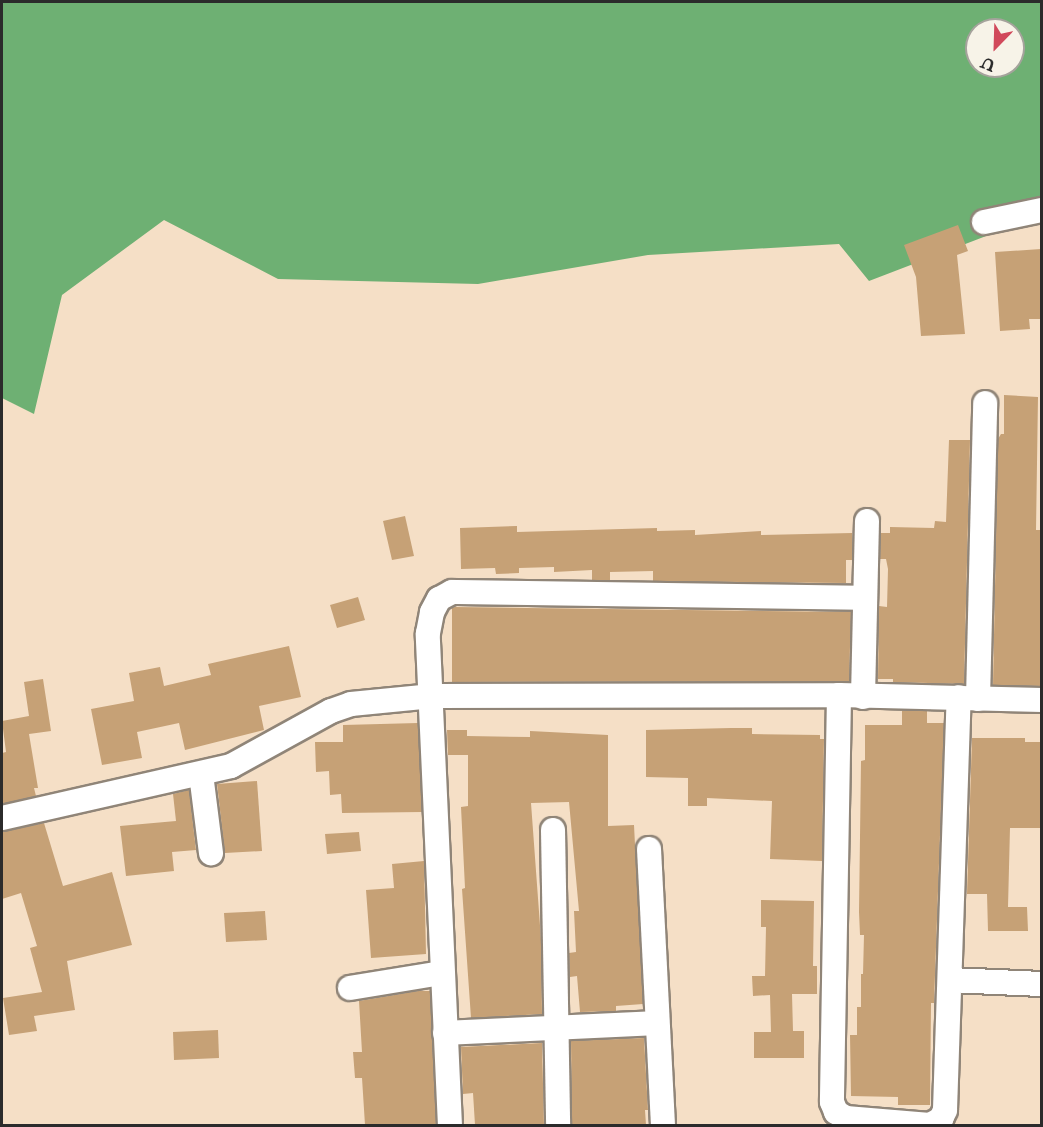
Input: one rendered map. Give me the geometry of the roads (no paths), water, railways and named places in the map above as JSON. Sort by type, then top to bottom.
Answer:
[{"type":"street","points":[[984,222],[1041,210]]},
{"type":"street","points":[[839,695],[832,1101],[836,1112],[846,1118],[930,1125],[941,1119],[945,1110],[950,980],[969,698],[985,403]]},
{"type":"street","points":[[863,697],[867,521]]},
{"type":"street","points":[[450,1125],[442,973],[433,696],[428,633],[432,612],[439,599],[452,592],[865,598]]},
{"type":"street","points":[[2,818],[201,774],[242,761],[331,711],[351,704],[433,696],[839,695],[1041,700]]},
{"type":"street","points":[[201,774],[211,854]]},
{"type":"street","points":[[553,830],[558,1125]]},
{"type":"street","points":[[650,849],[663,1125]]},
{"type":"street","points":[[350,988],[442,973]]},
{"type":"street","points":[[950,980],[1041,984]]},
{"type":"street","points":[[445,1033],[657,1023]]}]
